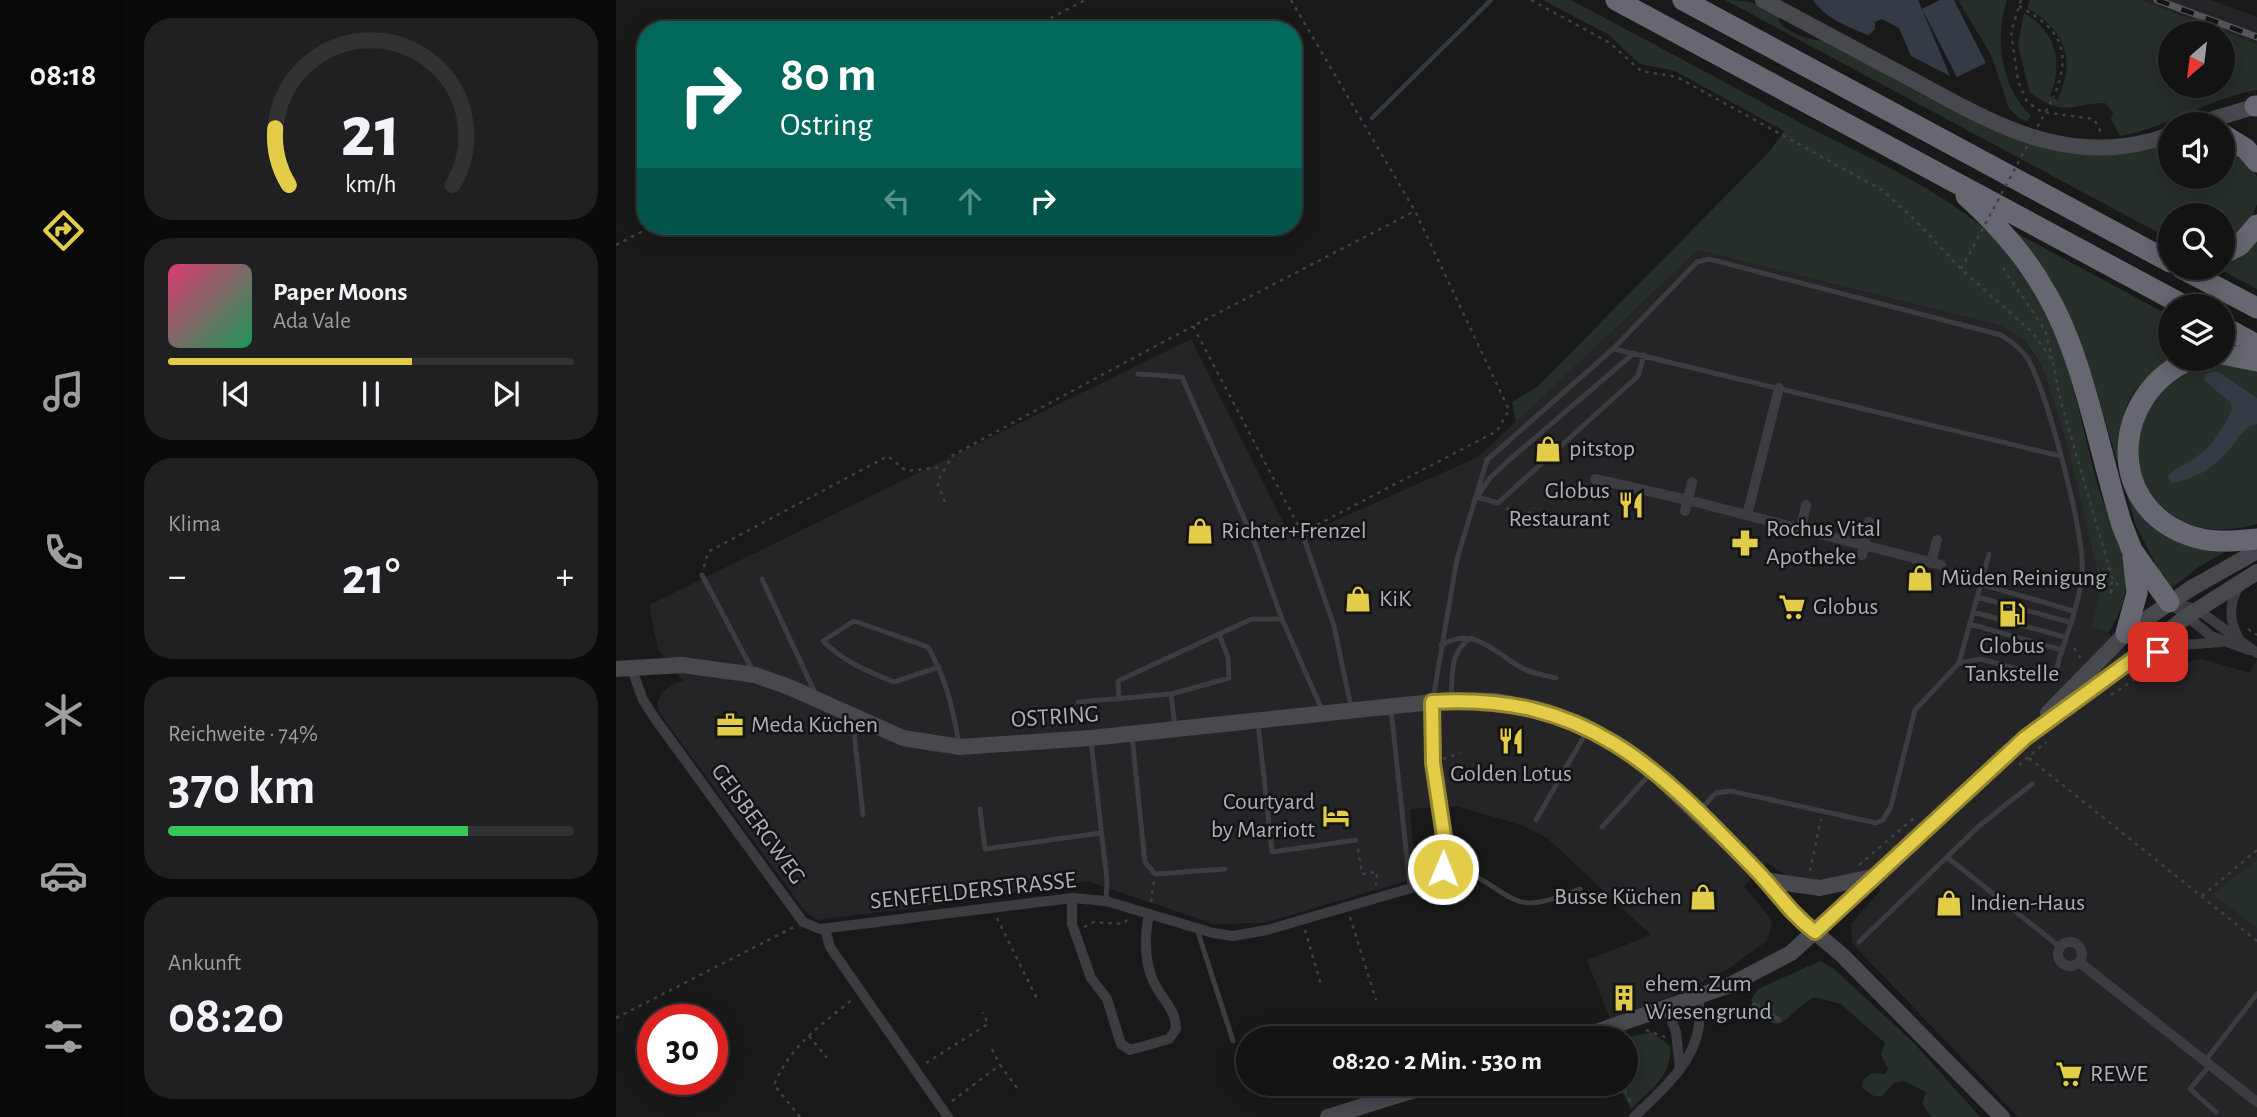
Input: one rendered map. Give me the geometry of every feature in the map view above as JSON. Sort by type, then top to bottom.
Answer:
[{"type":"highway","points":[[1616,0],[2163,294]]},
{"type":"highway","points":[[1683,0],[2158,256]]},
{"type":"highway","points":[[2235,142],[2246,149],[2257,162]]},
{"type":"highway","points":[[1944,176],[2000,230],[2030,266],[2057,314],[2132,550],[2136,600],[2126,633]]},
{"type":"highway","points":[[2081,214],[2158,244]]},
{"type":"highway","points":[[2235,248],[2257,225]]},
{"type":"highway","points":[[2204,280],[2257,308]]},
{"type":"highway","points":[[2235,333],[2257,345]]},
{"type":"highway","points":[[2235,357],[2257,361]]},
{"type":"highway","points":[[2168,371],[2154,382],[2137,407],[2128,437],[2134,482],[2155,514],[2187,535],[2217,541],[2257,539]]},
{"type":"highway","points":[[2132,550],[2169,602]]},
{"type":"main road","points":[[1763,0],[1998,125],[2044,142],[2104,148],[2134,145],[2158,138]]},
{"type":"main road","points":[[2235,112],[2256,106]]},
{"type":"main road","points":[[1614,1026],[1698,997],[1761,970],[1791,953],[2025,738],[2126,633],[2169,602],[2257,551]]},
{"type":"main road","points":[[2025,738],[2192,613],[2250,576]]},
{"type":"main road","name":"OSTRING","points":[[623,668],[682,665],[755,675],[818,699],[903,738],[960,747],[1176,729],[1451,700],[1520,705],[1564,717],[1625,748],[1698,812],[1804,912],[1815,932],[1952,1064],[2002,1117]]},
{"type":"main road","points":[[1766,878],[1820,888],[1847,884],[1877,875]]},
{"type":"main road","points":[[1328,1117],[1395,1096]]},
{"type":"street","points":[[1747,515],[1779,388]]},
{"type":"street","points":[[1595,479],[1801,529],[1863,551],[1936,564],[1937,540]]},
{"type":"street","points":[[1685,512],[1692,482]]},
{"type":"street","points":[[1801,529],[1806,505]]},
{"type":"street","points":[[1863,551],[1869,522]]},
{"type":"street","points":[[2239,639],[2230,613],[2232,601],[2250,576]]},
{"type":"street","points":[[2169,602],[2239,639],[2256,652]]},
{"type":"street","points":[[2192,613],[2224,642]]},
{"type":"street","points":[[2133,659],[2183,645],[2224,642],[2256,652]]},
{"type":"street","name":"GEISBERGWEG","points":[[623,668],[656,720],[803,922],[825,929]]},
{"type":"street","points":[[1432,702],[1433,763],[1445,843],[1443,869]]},
{"type":"street","name":"SENEFELDERSTRASSE","points":[[825,929],[991,906],[1072,898],[1106,901],[1198,929],[1233,936],[1376,899],[1433,879],[1443,869]]},
{"type":"street","points":[[1072,898],[1076,936],[1091,978],[1107,999],[1125,1049],[1134,1050],[1168,1039],[1176,1029],[1168,999],[1158,990],[1144,944],[1149,914]]},
{"type":"street","points":[[825,929],[830,947],[945,1113]]},
{"type":"street","points":[[2067,943],[2079,946],[2082,954],[2079,962],[2069,967],[2062,964],[2058,958],[2060,947],[2067,943]]},
{"type":"street","points":[[2079,962],[2257,1102]]},
{"type":"street","points":[[1635,1115],[1679,1071],[1700,1032],[1698,997]]},
{"type":"street","points":[[1667,1008],[1676,1032],[1679,1071]]},
{"type":"lane","points":[[1432,702],[1457,559],[1477,497],[1483,467],[1494,452],[1613,349],[1697,262],[1709,259],[2001,335],[2013,343],[2031,363],[2060,456],[2082,558],[2082,576],[2057,667],[2052,673],[2042,676],[1981,659],[1959,663]]},
{"type":"lane","points":[[1613,349],[1635,352],[2060,456]]},
{"type":"lane","points":[[1477,497],[1490,478],[1508,461],[1635,352]]},
{"type":"lane","points":[[1477,497],[1497,503],[1638,376],[1644,355]]},
{"type":"lane","points":[[1138,374],[1182,377],[1254,541],[1282,619],[1323,713]]},
{"type":"lane","points":[[1302,533],[1334,626],[1351,710]]},
{"type":"lane","points":[[1698,812],[1716,793],[1731,790],[1868,824],[1883,820],[1891,806],[1914,710],[1959,663],[1989,554]]},
{"type":"lane","points":[[702,575],[755,675]]},
{"type":"lane","points":[[762,579],[818,699]]},
{"type":"lane","points":[[1982,581],[2003,591],[2073,611]]},
{"type":"lane","points":[[1977,597],[2069,622]]},
{"type":"lane","points":[[1973,612],[2065,637]]},
{"type":"lane","points":[[1119,699],[1118,681],[1252,619],[1282,619]]},
{"type":"lane","points":[[939,667],[894,682],[857,668],[837,656],[823,641],[854,621],[928,647],[939,667],[950,697],[960,747]]},
{"type":"lane","points":[[1970,624],[2062,650]]},
{"type":"lane","points":[[1078,702],[1171,694],[1229,678],[1228,657],[1219,634]]},
{"type":"lane","points":[[1441,645],[1451,639],[1471,638],[1485,642],[1527,671],[1556,678]]},
{"type":"lane","points":[[1451,700],[1454,658],[1460,645],[1471,638]]},
{"type":"lane","points":[[1171,694],[1176,729]]},
{"type":"lane","points":[[1390,706],[1410,888]]},
{"type":"lane","points":[[860,720],[854,730],[863,815]]},
{"type":"lane","points":[[1258,720],[1272,852],[1356,840]]},
{"type":"lane","points":[[1536,820],[1589,728]]},
{"type":"lane","points":[[1131,733],[1145,862],[1155,874],[1225,869]]},
{"type":"lane","points":[[1091,737],[1107,880],[1106,901]]},
{"type":"lane","points":[[1602,827],[1653,771]]},
{"type":"lane","points":[[1859,942],[1979,826],[2032,784]]},
{"type":"lane","points":[[980,808],[985,849],[1101,833]]},
{"type":"lane","points":[[1947,857],[2060,947]]},
{"type":"lane","points":[[1443,869],[1474,873],[1516,900],[1528,904],[1580,889]]},
{"type":"lane","points":[[1198,929],[1233,1041]]},
{"type":"lane","points":[[2216,1112],[2190,1089],[2257,994]]},
{"type":"lane","points":[[1754,1004],[1779,1020]]},
{"type":"path","points":[[1045,21],[1085,0]]},
{"type":"path","points":[[1194,326],[1302,533],[1497,431],[1508,410],[1415,211],[1291,0]]},
{"type":"path","points":[[1531,0],[1610,43],[1641,71],[1677,77],[1882,190],[1914,219],[1961,269],[2054,96],[2062,72],[2062,52],[2054,30],[2046,21],[2019,6]]},
{"type":"path","points":[[2021,0],[2011,32],[2013,59],[2027,102],[2042,112],[2094,119],[2102,132],[2104,148]]},
{"type":"path","points":[[945,502],[937,482],[943,467],[953,455],[1415,211]]},
{"type":"path","points":[[616,245],[637,234]]},
{"type":"path","points":[[2003,268],[2045,331],[2053,362]]},
{"type":"path","points":[[702,575],[708,552],[888,456],[906,471],[943,467]]},
{"type":"path","points":[[1497,503],[1525,517],[1535,508]]},
{"type":"path","points":[[1936,564],[1982,581]]},
{"type":"path","points":[[2111,593],[2112,577]]},
{"type":"path","points":[[2065,637],[2084,662],[2091,656]]},
{"type":"path","points":[[2104,701],[2164,661]]},
{"type":"path","points":[[2053,736],[2029,758],[2257,941]]},
{"type":"path","points":[[1433,763],[1460,753]]},
{"type":"path","points":[[1852,870],[1924,810]]},
{"type":"path","points":[[1810,881],[1822,812]]},
{"type":"path","points":[[1356,840],[1362,874],[1377,873],[1376,899]]},
{"type":"path","points":[[2202,896],[2257,850]]},
{"type":"path","points":[[1149,914],[1155,874]]},
{"type":"path","points":[[991,906],[1037,999]]},
{"type":"path","points":[[1347,907],[1376,1000]]},
{"type":"path","points":[[1076,936],[1094,922],[1109,926],[1127,922],[1133,909]]},
{"type":"path","points":[[1302,920],[1321,985]]},
{"type":"path","points":[[616,1018],[803,922]]},
{"type":"path","points":[[800,1117],[774,1085],[794,1049],[861,993]]},
{"type":"path","points":[[914,1070],[988,1024],[983,1012]]},
{"type":"path","points":[[1638,1033],[1656,1031],[1666,1038]]},
{"type":"path","points":[[809,1036],[827,1058]]},
{"type":"path","points":[[992,1049],[1017,1088]]},
{"type":"path","points":[[945,1113],[1000,1065]]},
{"type":"path","points":[[1627,1096],[1635,1115]]},
{"type":"shaded area","points":[[1543,0],[1571,0],[1892,169],[1958,208],[2013,256],[2033,283],[2055,329],[2071,379],[2096,479],[2123,556],[2125,592],[2120,611],[2108,633],[2092,626],[2101,587],[2065,437],[2044,372],[2024,340],[1999,325],[1698,250],[1516,422],[1512,402],[1537,387],[1771,150],[1784,131],[1675,71],[1640,64],[1609,35]]},
{"type":"shaded area","points":[[1725,0],[1753,3],[1767,8],[1793,33],[1814,40],[1825,40],[1947,108],[1990,128],[2034,143],[2078,152],[2124,153],[2158,146],[2158,189],[2235,189],[2235,149],[2248,159],[2257,177],[2257,204],[2247,229],[2235,236],[2235,203],[2158,203],[2158,233]]},
{"type":"shaded area","points":[[1813,0],[1918,0],[1950,76],[1911,56],[1899,28],[1882,19],[1875,22],[1875,29],[1869,35],[1831,17]]},
{"type":"shaded area","points":[[1940,0],[1954,0],[1986,63],[1957,77],[1922,9]]},
{"type":"shaded area","points":[[1958,0],[2007,0],[2001,30],[2003,61],[2013,91],[2031,116],[2027,121],[2019,118],[2009,108],[1991,55]]},
{"type":"shaded area","points":[[2030,0],[2141,0],[2196,21],[2158,21],[2158,98],[2225,98],[2191,112],[2158,112],[2158,126],[2120,136],[2111,119],[2113,113],[2105,103],[2067,108],[2042,101],[2030,93],[2018,45],[2024,13],[2035,20],[2050,38],[2056,72],[2050,96],[2057,100],[2066,71],[2064,47],[2051,26],[2027,8]]},
{"type":"shaded area","points":[[2141,0],[2211,0],[2257,17],[2257,44],[2235,36],[2235,21],[2196,21]]},
{"type":"shaded area","points":[[2235,36],[2257,44],[2257,90],[2235,95]]},
{"type":"shaded area","points":[[2011,230],[2158,310],[2158,368],[2133,394],[2124,423],[2131,457],[2150,518],[2237,545],[2197,568],[2172,588],[2162,577],[2136,526],[2092,376]]},
{"type":"shaded area","points":[[2257,239],[2257,289],[2235,277],[2235,253]]},
{"type":"shaded area","points":[[1698,250],[1999,325],[2024,340],[2044,372],[2065,437],[2101,587],[2093,626],[2108,633],[2149,675],[2166,665],[2203,659],[2249,673],[2257,659],[2257,1117],[2018,1117],[1852,943],[1851,924],[1881,890],[1862,871],[1819,883],[1792,879],[1767,863],[1744,886],[1769,917],[1772,925],[1767,941],[1726,970],[1689,989],[1610,1019],[1587,960],[1651,935],[1547,838],[1522,825],[1456,806],[1410,809],[1416,878],[1264,923],[1214,924],[1087,881],[817,920],[804,910],[660,714],[657,704],[661,694],[671,685],[683,681],[658,650],[649,605],[1191,339],[1292,540],[1478,457]]},
{"type":"shaded area","points":[[2235,363],[2257,368],[2257,524],[2211,529],[2175,517],[2151,493],[2138,461],[2139,428],[2154,397],[2185,373],[2235,371]]},
{"type":"shaded area","points":[[2217,371],[2257,398],[2257,424],[2244,431],[2210,467],[2189,479],[2172,483],[2168,477],[2207,448],[2232,409],[2230,402],[2204,380],[2205,374]]},
{"type":"shaded area","points":[[2257,860],[2257,928],[2213,894]]},
{"type":"shaded area","points":[[1820,961],[1834,969],[1914,1043],[1980,1117],[1931,1117],[1922,1104],[1926,1092],[1903,1081],[1894,1083],[1882,1096],[1874,1096],[1862,1088],[1863,1080],[1872,1073],[1885,1074],[1888,1069],[1881,1055],[1885,1043],[1841,1004],[1814,997],[1776,1024],[1761,1014],[1751,1000],[1758,989]]},
{"type":"shaded area","points":[[1652,1032],[1670,1046],[1670,1056],[1668,1066],[1659,1081],[1631,1109],[1624,1096],[1638,1096],[1638,1035]]},
{"type":"waterway","points":[[1372,118],[1491,0]]},
{"type":"railway","points":[[2157,0],[2257,37]]},
{"type":"place","name":"pitstop","points":[[1548,449]]},
{"type":"place","name":"Globus Restaurant","points":[[1631,505]]},
{"type":"place","name":"Richter+Frenzel","points":[[1200,531]]},
{"type":"place","name":"Rochus Vital Apotheke","points":[[1745,543]]},
{"type":"place","name":"Müden Reinigung","points":[[1920,578]]},
{"type":"place","name":"KiK","points":[[1358,599]]},
{"type":"place","name":"Globus","points":[[1792,607]]},
{"type":"place","name":"Globus Tankstelle","points":[[2012,614]]},
{"type":"place","name":"Meda Küchen","points":[[730,725]]},
{"type":"place","name":"Golden Lotus","points":[[1511,741]]},
{"type":"place","name":"Courtyard by Marriott","points":[[1336,816]]},
{"type":"place","name":"Busse Küchen","points":[[1703,897]]},
{"type":"place","name":"Indien-Haus","points":[[1949,903]]},
{"type":"place","name":"ehem. Zum Wiesengrund","points":[[1624,998]]},
{"type":"place","name":"REWE","points":[[2069,1074]]},
{"type":"route","points":[[1443,869],[1446,855],[1433,763],[1432,702],[1497,701],[1564,717],[1625,748],[1698,812],[1760,874],[1790,911],[1815,932],[2025,738],[2133,659],[2158,652]]}]
